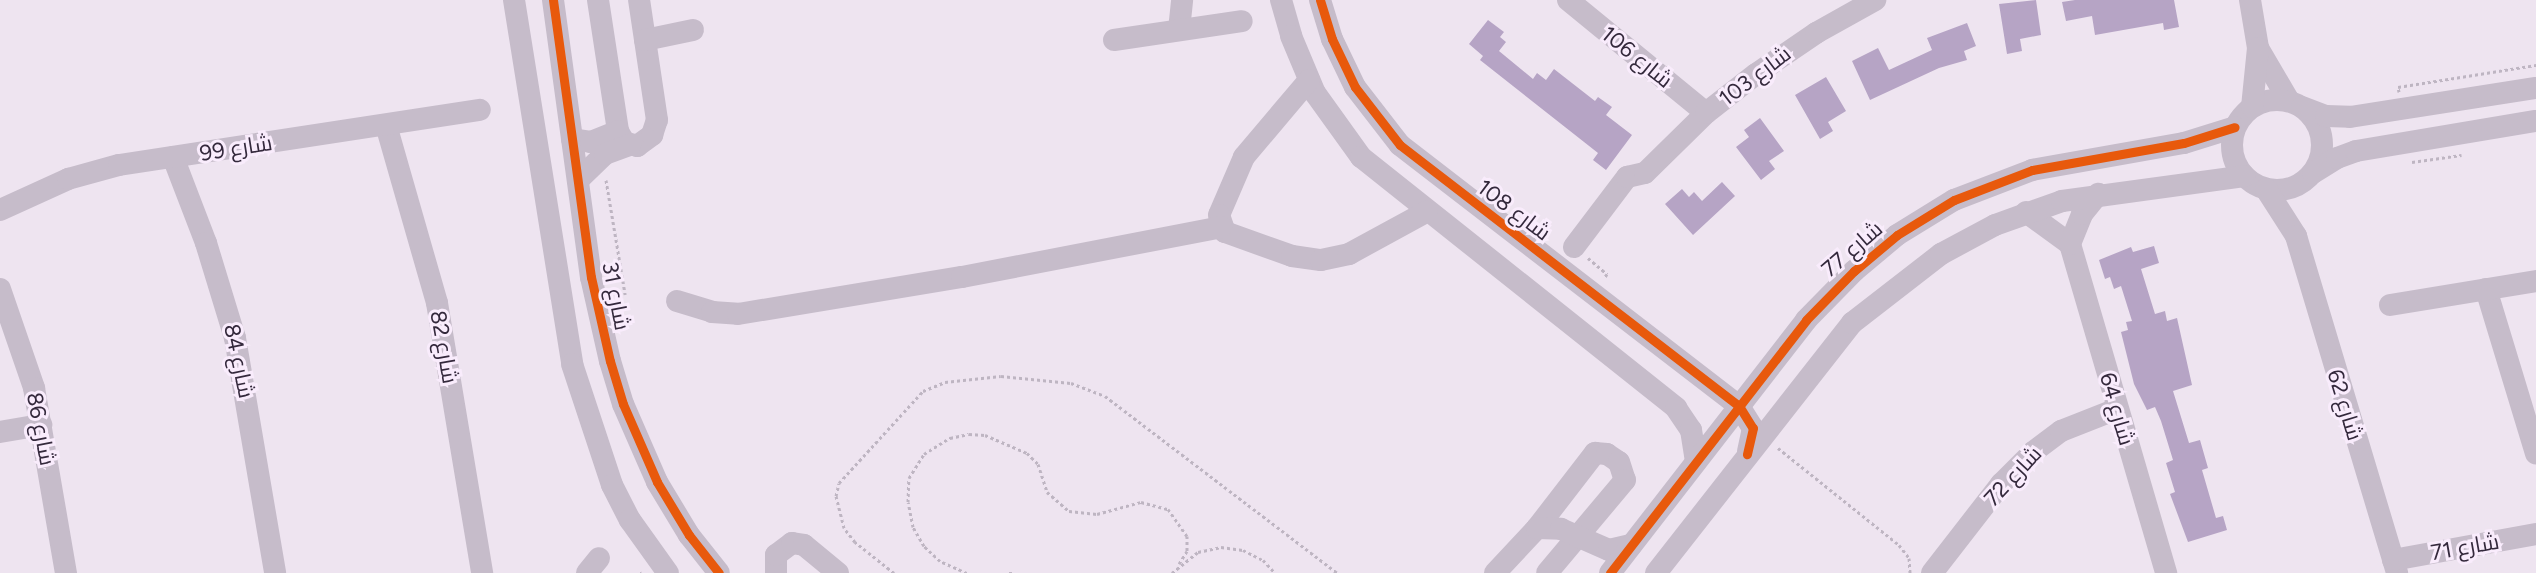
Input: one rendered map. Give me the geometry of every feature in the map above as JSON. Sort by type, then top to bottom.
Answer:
[{"type":"street","points":[[514,0],[563,322],[584,407],[612,485],[630,520],[668,573]]},
{"type":"street","name":"شارع 31","points":[[553,0],[599,316],[623,404],[643,453],[672,509],[719,573]]},
{"type":"street","points":[[598,0],[624,138]]},
{"type":"street","points":[[572,139],[591,142],[624,138],[643,144],[656,128],[639,0]]},
{"type":"street","points":[[1179,30],[1182,0]]},
{"type":"street","points":[[1281,0],[1309,80],[1331,120],[1361,157],[1426,212],[1676,408],[1691,430],[1696,462]]},
{"type":"street","name":"شارع 108","points":[[1320,0],[1342,64],[1384,128],[1417,160],[1739,406]]},
{"type":"street","name":"شارع 106","points":[[1568,0],[1706,113]]},
{"type":"street","name":"شارع 103","points":[[1574,247],[1625,179],[1648,170],[1706,113],[1784,54],[1875,0]]},
{"type":"street","points":[[2250,0],[2258,48],[2252,107]]},
{"type":"street","points":[[1114,40],[1242,21]]},
{"type":"street","points":[[645,40],[693,30]]},
{"type":"street","points":[[2258,48],[2295,103],[2316,122],[2322,143],[2310,176]]},
{"type":"street","points":[[1221,227],[1221,209],[1244,157],[1309,80]]},
{"type":"street","points":[[2536,88],[2350,117],[2326,116],[2295,103],[2276,99],[2252,107],[2235,127],[2232,153],[2244,176],[2266,189],[2288,189],[2337,158],[2356,151],[2536,122]]},
{"type":"street","name":"شارع 99","points":[[0,210],[93,171],[480,110]]},
{"type":"street","name":"شارع 82","points":[[386,125],[437,303],[482,573]]},
{"type":"street","name":"شارع 77","points":[[1610,573],[1739,406],[1833,291],[1875,252],[1925,216],[1984,187],[2032,170],[2184,143],[2235,127]]},
{"type":"street","points":[[578,180],[624,138]]},
{"type":"street","name":"شارع 84","points":[[174,157],[207,243],[235,338],[275,573]]},
{"type":"street","points":[[1656,573],[1747,454],[1852,323],[1881,297],[1971,236],[2026,212],[2098,194],[2244,176]]},
{"type":"street","name":"شارع 62","points":[[2296,236],[2298,208],[2310,176]]},
{"type":"street","name":"شارع 62","points":[[2266,189],[2296,236],[2395,566]]},
{"type":"street","points":[[2026,212],[2070,244],[2082,214],[2098,194]]},
{"type":"street","points":[[546,209],[560,202],[572,207],[588,294],[599,316]]},
{"type":"street","points":[[677,301],[712,312],[738,314],[962,277],[1221,227],[1235,238],[1292,256],[1321,260],[1349,254],[1426,212]]},
{"type":"street","name":"شارع 64","points":[[2070,244],[2166,573]]},
{"type":"street","points":[[1485,259],[1521,271],[1531,266],[1534,249]]},
{"type":"street","points":[[2390,305],[2536,281]]},
{"type":"street","name":"شارع 86","points":[[0,289],[24,352],[41,425],[66,573]]},
{"type":"street","points":[[2486,290],[2528,405],[2536,454]]},
{"type":"street","points":[[1739,406],[1754,428],[1747,454]]},
{"type":"street","name":"شارع 72","points":[[1932,573],[2001,484],[2032,453],[2061,431],[2117,409]]},
{"type":"street","points":[[0,432],[41,425]]},
{"type":"street","points":[[1495,573],[1537,528],[1586,461],[1595,453],[1607,454],[1619,462],[1625,480],[1547,573]]},
{"type":"street","points":[[1537,528],[1561,529],[1609,550],[1631,545]]},
{"type":"street","name":"شارع 71","points":[[2395,566],[2536,534]]},
{"type":"street","points":[[776,573],[777,555],[792,543],[804,545],[838,573]]},
{"type":"path","points":[[894,573],[855,542],[844,528],[836,496],[839,483],[923,392],[945,382],[1001,376],[1071,383],[1105,396],[1337,573]]},
{"type":"path","points":[[967,573],[940,561],[924,546],[913,527],[908,502],[909,478],[924,454],[950,438],[969,434],[985,435],[1028,453],[1038,464],[1047,492],[1069,511],[1097,514],[1141,502],[1168,509],[1187,536],[1187,551],[1172,573]]},
{"type":"path","points":[[1763,435],[1899,545],[1909,558],[1910,573]]},
{"type":"path","points":[[1179,564],[1198,552],[1221,547],[1243,550],[1263,560],[1275,573]]},
{"type":"path","points":[[1009,573],[1015,573]]},
{"type":"building","points":[[2036,0],[2041,35],[2020,39],[2022,51],[2007,54],[1999,4]]},
{"type":"building","points":[[2174,0],[2179,27],[2164,30],[2163,23],[2095,35],[2092,16],[2066,21],[2062,2]]},
{"type":"building","points":[[1488,20],[1504,32],[1500,37],[1506,42],[1499,51],[1533,79],[1537,73],[1546,80],[1554,69],[1595,101],[1598,97],[1612,107],[1606,115],[1632,135],[1606,170],[1593,160],[1598,153],[1480,60],[1483,56],[1469,44]]},
{"type":"building","points":[[1967,23],[1976,46],[1964,51],[1967,60],[1939,68],[1870,100],[1852,61],[1878,48],[1889,70],[1932,50],[1927,38]]},
{"type":"building","points":[[1826,77],[1846,111],[1828,122],[1833,131],[1820,139],[1795,95]]},
{"type":"building","points":[[1760,118],[1784,151],[1769,161],[1775,169],[1761,180],[1736,147],[1749,137],[1744,130]]},
{"type":"building","points":[[1722,182],[1735,196],[1693,235],[1665,204],[1682,189],[1689,197],[1694,192],[1702,201]]},
{"type":"building","points":[[2154,246],[2159,263],[2141,269],[2155,314],[2165,311],[2167,321],[2177,318],[2192,385],[2173,391],[2189,443],[2200,440],[2208,468],[2202,470],[2216,518],[2223,516],[2227,530],[2188,542],[2170,494],[2175,492],[2166,463],[2173,460],[2161,421],[2155,407],[2147,410],[2134,384],[2121,332],[2128,330],[2126,322],[2132,321],[2121,286],[2114,289],[2110,277],[2105,279],[2099,260],[2131,247],[2133,252]]},
{"type":"cycle path","points":[[553,0],[591,277],[610,361],[623,404],[657,482],[689,535],[719,573]]},
{"type":"cycle path","points":[[1320,0],[1332,39],[1355,87],[1400,145],[1739,406],[1753,428],[1747,454]]},
{"type":"cycle path","points":[[1610,573],[1806,320],[1854,271],[1897,235],[1954,200],[2032,170],[2184,143],[2235,127]]}]
